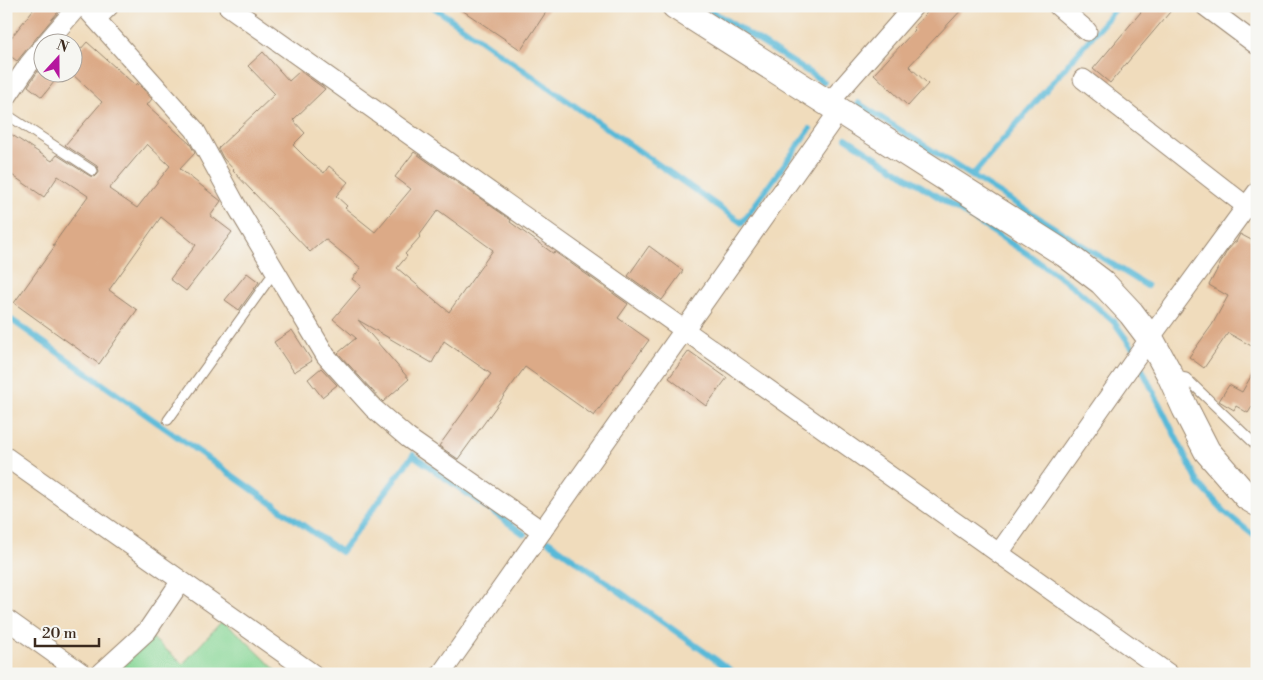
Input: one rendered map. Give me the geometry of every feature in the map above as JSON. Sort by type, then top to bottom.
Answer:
[{"type":"street","points":[[56,32],[78,6]]},
{"type":"street","points":[[228,6],[1169,674]]},
{"type":"street","points":[[675,6],[1065,254],[1102,282],[1131,313],[1150,338],[1208,451],[1247,497],[1257,503]]},
{"type":"street","points":[[441,674],[684,330],[834,107],[914,6]]},
{"type":"street","points":[[1058,6],[1087,31]]},
{"type":"street","points":[[1206,6],[1257,45]]},
{"type":"street","points":[[96,10],[195,130],[236,205],[326,356],[373,408],[408,438],[542,532]]},
{"type":"street","points":[[6,98],[32,60]]},
{"type":"street","points":[[999,553],[1150,338],[1252,202],[1083,79]]},
{"type":"street","points":[[6,457],[313,674]]},
{"type":"street","points":[[100,674],[147,631],[181,581]]},
{"type":"street","points":[[6,619],[82,674]]},
{"type":"lane","points":[[6,114],[93,171]]},
{"type":"lane","points":[[168,420],[275,271]]},
{"type":"lane","points":[[1170,375],[1186,378],[1257,446]]},
{"type":"green space","points":[[222,621],[239,634],[280,674],[108,674],[151,637],[183,664]]},
{"type":"building","points":[[36,6],[63,6],[41,32],[32,32],[32,43],[17,61],[6,53],[6,44]]},
{"type":"building","points":[[456,6],[550,6],[521,50]]},
{"type":"building","points":[[933,6],[965,6],[909,66],[928,84],[908,106],[874,74],[915,30],[913,28]]},
{"type":"building","points":[[1146,6],[1175,6],[1110,83],[1093,69]]},
{"type":"building","points":[[87,42],[135,85],[137,83],[152,99],[147,105],[190,144],[195,153],[180,169],[221,201],[211,216],[232,232],[186,291],[170,279],[196,245],[161,217],[109,290],[137,310],[99,364],[14,303],[88,196],[58,176],[44,197],[6,171],[6,131],[52,161],[57,155],[90,176],[95,177],[99,171],[97,166],[65,145],[102,102],[81,82],[82,48]],"holes":[[[147,144],[170,166],[137,208],[109,189]]]},
{"type":"building","points":[[263,52],[289,81],[300,71],[325,89],[293,120],[305,133],[293,145],[324,173],[329,166],[348,182],[336,196],[347,206],[345,208],[375,232],[411,189],[395,177],[414,152],[511,220],[510,222],[554,254],[555,252],[628,304],[618,318],[649,340],[594,416],[525,367],[458,459],[439,446],[491,374],[444,341],[432,363],[358,320],[409,379],[383,402],[381,400],[338,353],[356,338],[333,319],[361,286],[352,279],[361,268],[325,239],[310,252],[233,171],[218,148],[275,94],[248,66]],"holes":[[[438,210],[493,250],[449,312],[397,268],[407,256],[405,254],[420,237]]]},
{"type":"building","points":[[32,80],[32,82],[54,82],[42,97],[28,86]]},
{"type":"building","points":[[1240,234],[1257,243],[1257,349],[1228,333],[1204,368],[1189,357],[1212,325],[1228,296],[1209,285],[1227,251],[1236,242]]},
{"type":"building","points":[[649,246],[683,271],[662,300],[628,276]]},
{"type":"building","points":[[247,273],[259,282],[239,310],[225,300]]},
{"type":"building","points":[[292,330],[312,361],[294,372],[274,342]]},
{"type":"building","points":[[689,351],[727,378],[706,406],[669,378]]},
{"type":"building","points":[[1257,366],[1257,399],[1248,413],[1236,406],[1234,410],[1219,401],[1229,385],[1242,392]]},
{"type":"building","points":[[321,368],[337,385],[322,397],[308,379]]},
{"type":"waterway","points":[[432,6],[742,223],[810,129]]},
{"type":"waterway","points":[[704,6],[824,82]]},
{"type":"waterway","points":[[858,103],[972,176],[1118,6]]},
{"type":"waterway","points":[[846,138],[1026,253],[1074,287],[1114,322],[1132,347]]},
{"type":"waterway","points":[[972,176],[1147,286]]},
{"type":"waterway","points":[[6,316],[341,552],[413,455],[524,534]]},
{"type":"waterway","points":[[1140,365],[1199,484],[1226,513],[1257,538]]},
{"type":"waterway","points":[[548,541],[736,674]]}]
